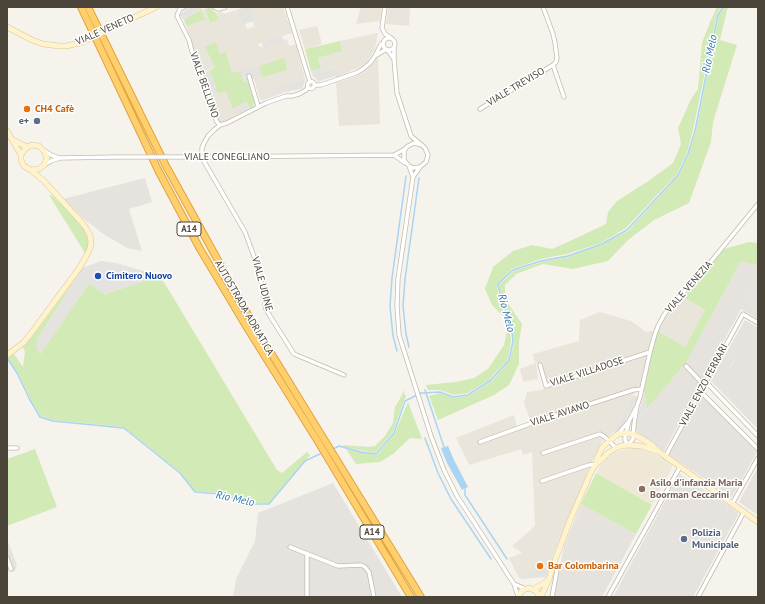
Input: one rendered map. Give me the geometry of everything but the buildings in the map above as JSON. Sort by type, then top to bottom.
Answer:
[{"type":"highway","name":"AUTOSTRADA ADRIATICA","points":[[81,7],[158,170],[200,249],[411,597]]},
{"type":"highway","name":"AUTOSTRADA ADRIATICA","points":[[88,7],[166,166],[252,322],[344,474],[421,597]]},
{"type":"street","name":"VIALE VENETO","points":[[7,27],[43,44],[66,46],[80,43],[156,7]]},
{"type":"street","name":"VIALE BELLUNO","points":[[184,7],[180,9],[178,16],[189,40],[194,59],[207,87],[214,117],[220,125],[275,99],[299,94],[308,87]]},
{"type":"street","points":[[214,7],[218,9],[224,7]]},
{"type":"street","points":[[287,7],[310,82],[314,83],[314,85]]},
{"type":"street","points":[[385,7],[382,28],[385,34],[394,41],[397,93],[411,136],[425,148],[428,154],[426,162],[420,167],[413,177],[398,279],[397,306],[399,335],[431,436],[444,470],[457,496],[514,584],[518,597]]},
{"type":"street","name":"VIALE TREVISO","points":[[480,109],[556,62],[557,58],[555,43],[543,7]]},
{"type":"street","points":[[310,82],[307,85],[308,87],[312,88],[314,85],[321,85],[356,73],[370,63],[386,38],[392,38]]},
{"type":"street","points":[[382,43],[383,47],[394,59]]},
{"type":"street","points":[[375,56],[386,50],[391,50],[394,47]]},
{"type":"street","name":"VIALE TREVISO","points":[[553,65],[564,97]]},
{"type":"street","points":[[249,76],[258,106]]},
{"type":"street","name":"VIALE UDINE","points":[[220,125],[208,136],[204,143],[202,148],[202,158],[245,232],[259,270],[266,309],[294,354],[344,375]]},
{"type":"street","points":[[7,130],[21,155],[23,165],[32,170],[84,225],[90,235],[91,243],[85,259],[29,336],[9,354]]},
{"type":"street","points":[[411,136],[403,157],[413,177]]},
{"type":"street","points":[[12,139],[27,147]]},
{"type":"street","points":[[406,148],[414,143],[422,145]]},
{"type":"street","points":[[21,155],[23,150],[31,145],[36,145],[44,150],[47,158],[43,167],[44,182]]},
{"type":"street","name":"VIALE CONEGLIANO","points":[[43,167],[51,161],[60,158],[394,155],[406,148]]},
{"type":"street","name":"VIALE CONEGLIANO","points":[[44,150],[51,155],[60,158]]},
{"type":"street","points":[[394,155],[413,168],[420,167]]},
{"type":"street","points":[[32,170],[43,167]]},
{"type":"street","name":"VIALE VENEZIA","points":[[540,597],[549,579],[571,518],[591,472],[596,464],[616,448],[628,445],[633,439],[637,406],[650,352],[655,334],[664,315],[672,304],[700,275],[758,204]]},
{"type":"street","name":"VIALE ENZO FERRARI","points":[[666,457],[742,314],[758,323]]},
{"type":"street","name":"VIALE VILLADOSE","points":[[540,365],[546,386],[650,352]]},
{"type":"street","points":[[686,366],[758,436]]},
{"type":"street","name":"VIALE AVIANO","points":[[480,442],[633,390],[642,389]]},
{"type":"street","points":[[701,392],[758,449]]},
{"type":"street","name":"VIALE VENEZIA","points":[[596,464],[602,448],[608,441],[618,434],[629,421],[637,406]]},
{"type":"street","name":"VIALE VENEZIA","points":[[628,445],[625,440],[629,421]]},
{"type":"street","points":[[544,453],[600,434],[616,448]]},
{"type":"street","name":"VIALE VENEZIA","points":[[618,434],[633,434]]},
{"type":"street","points":[[633,434],[652,445],[666,457],[758,522]]},
{"type":"street","points":[[628,445],[641,446],[658,451]]},
{"type":"street","points":[[7,448],[17,448]]},
{"type":"street","points":[[732,504],[758,458]]},
{"type":"street","points":[[542,481],[596,464]]},
{"type":"street","points":[[608,597],[680,467]]},
{"type":"street","points":[[698,597],[744,512]]},
{"type":"street","points":[[290,547],[338,566],[361,565],[365,567],[369,572],[374,597]]},
{"type":"street","points":[[307,554],[307,597]]},
{"type":"street","points":[[7,558],[11,569]]},
{"type":"street","name":"VIALE VENEZIA","points":[[552,597],[557,570],[554,563]]},
{"type":"street","points":[[514,584],[526,589],[534,589],[549,579]]},
{"type":"street","points":[[518,597],[521,592],[526,589]]},
{"type":"street","points":[[534,589],[540,597]]},
{"type":"shaded area","points":[[190,7],[200,7],[202,10],[184,20],[180,14]]},
{"type":"shaded area","points":[[245,7],[251,7],[256,20],[242,25],[237,10]]},
{"type":"shaded area","points":[[251,7],[283,7],[292,33],[258,44],[259,47],[263,46],[264,49],[284,43],[283,40],[287,39],[289,46],[296,44],[305,79],[275,88],[275,91],[273,92],[274,96],[263,100],[260,99],[254,79],[232,73],[226,53],[220,54],[216,42],[215,67],[202,74],[186,26],[205,20],[202,10],[205,9],[210,23],[218,20],[216,13],[222,11],[224,14],[237,10],[242,24],[245,24],[247,29],[254,27],[253,21],[256,20]]},
{"type":"shaded area","points":[[361,7],[382,7],[380,21],[356,24]]},
{"type":"shaded area","points":[[388,7],[410,7],[409,26],[386,24]]},
{"type":"shaded area","points":[[317,26],[322,44],[305,49],[299,30]]},
{"type":"shaded area","points":[[378,33],[375,49],[367,62],[341,76],[338,67],[322,72],[318,58],[342,51],[340,41]]},
{"type":"shaded area","points":[[282,36],[284,43],[264,49],[262,42]]},
{"type":"shaded area","points":[[378,57],[380,124],[339,126],[336,83],[365,72]]},
{"type":"shaded area","points":[[259,66],[262,77],[244,82],[240,71]]},
{"type":"shaded area","points":[[338,67],[341,76],[336,78],[335,76],[320,81],[313,76],[311,71],[321,69],[322,72]]},
{"type":"shaded area","points":[[209,71],[217,93],[210,94],[202,74]]},
{"type":"shaded area","points":[[305,79],[303,87],[300,89],[274,96],[272,92],[275,91],[274,88]]},
{"type":"shaded area","points":[[226,91],[236,115],[221,123],[218,120],[210,94]]},
{"type":"shaded area","points":[[246,102],[250,108],[236,115],[233,109]]},
{"type":"shaded area","points":[[145,178],[152,202],[129,209],[142,251],[127,248],[105,235],[85,220],[63,199]]},
{"type":"shaded area","points":[[101,261],[116,263],[147,272],[156,277],[105,294],[89,283],[40,355],[36,347],[37,340],[82,268]]},
{"type":"shaded area","points":[[741,261],[758,266],[758,290],[753,287],[664,451],[637,432],[635,428],[637,419],[687,361]]},
{"type":"shaded area","points":[[753,287],[758,290],[758,319],[741,309]]},
{"type":"shaded area","points":[[683,297],[705,310],[685,347],[658,331],[667,316]]},
{"type":"shaded area","points":[[600,312],[631,321],[646,332],[653,331],[648,350],[547,383],[542,363],[536,363],[538,379],[523,382],[520,369],[535,363],[533,354],[579,341],[580,320]]},
{"type":"shaded area","points":[[745,320],[758,328],[758,429],[711,381],[721,362],[731,367],[741,346],[733,341]]},
{"type":"shaded area","points":[[733,341],[742,346],[730,367],[721,362]]},
{"type":"shaded area","points":[[647,356],[640,386],[638,388],[531,422],[524,403],[527,392],[541,390]]},
{"type":"shaded area","points":[[635,391],[614,432],[608,437],[600,432],[543,451],[544,455],[599,437],[604,440],[591,463],[541,479],[542,482],[590,466],[549,566],[533,571],[519,578],[509,558],[522,553],[512,546],[535,526],[532,452],[523,455],[521,449],[469,465],[456,438],[514,415],[517,427],[479,440],[480,443]]},
{"type":"shaded area","points":[[644,392],[647,409],[637,419]]},
{"type":"shaded area","points":[[633,395],[638,397],[637,400],[623,425],[615,434],[614,432]]},
{"type":"shaded area","points":[[702,396],[757,452],[732,497],[669,455]]},
{"type":"shaded area","name":"Asilo d'infanzia Maria Boorman Ceccarini","points":[[641,448],[649,451],[672,465],[672,468],[652,505],[596,473],[608,457],[619,451]]},
{"type":"shaded area","points":[[758,467],[758,515],[739,502]]},
{"type":"shaded area","points":[[680,474],[690,481],[683,488],[727,511],[728,505],[739,513],[693,597],[613,597]]},
{"type":"shaded area","points":[[690,481],[728,505],[727,511],[706,508],[697,503],[683,488]]},
{"type":"shaded area","points":[[333,483],[402,597],[233,597],[236,579],[255,541],[258,513]]},
{"type":"shaded area","points":[[581,504],[636,534],[602,597],[554,597],[564,546]]},
{"type":"shaded area","points":[[7,539],[17,565],[15,571],[11,572],[7,570]]},
{"type":"shaded area","points":[[549,566],[546,577],[519,578],[533,571]]},
{"type":"green space","points":[[717,7],[721,7],[717,14],[693,130],[687,153],[677,174],[626,228],[601,243],[567,254],[541,259],[512,269],[497,284],[499,299],[509,326],[511,341],[508,359],[490,379],[468,393],[454,395],[440,390],[428,390],[426,385],[456,382],[474,378],[488,369],[504,345],[507,331],[504,317],[492,305],[485,289],[493,267],[513,251],[532,245],[552,249],[606,224],[608,212],[617,201],[673,163],[681,144],[678,128],[691,99],[698,89],[702,43]]},
{"type":"green space","points":[[724,7],[729,7],[720,40],[737,45],[713,122],[711,142],[689,203],[654,220],[628,240],[608,261],[573,269],[543,264],[516,274],[505,285],[505,299],[522,324],[519,342],[519,364],[509,385],[494,395],[438,420],[429,396],[440,393],[453,398],[469,396],[492,381],[510,360],[514,342],[512,325],[499,285],[514,271],[542,262],[568,257],[602,245],[628,231],[679,175],[689,154],[696,131],[719,15]]},
{"type":"green space","points":[[210,8],[216,13],[218,20],[210,23],[205,9]]},
{"type":"green space","points":[[202,10],[205,20],[186,26],[184,20]]},
{"type":"green space","points":[[340,41],[342,51],[318,58],[321,69],[311,71],[305,49]]},
{"type":"green space","points":[[216,42],[220,54],[226,52],[232,73],[240,71],[244,82],[248,81],[255,102],[253,107],[250,108],[246,102],[233,109],[226,92],[217,93],[209,71],[215,67],[205,47]]},
{"type":"green space","points":[[284,58],[287,70],[262,77],[259,66]]},
{"type":"green space","points":[[49,195],[54,197],[84,229],[88,240],[85,253]]},
{"type":"green space","points":[[749,242],[758,243],[758,266],[741,261],[687,361],[647,409],[644,392],[650,359],[658,331],[685,347],[705,310],[683,297],[698,282],[724,249]]},
{"type":"green space","points":[[78,275],[37,340],[40,354],[89,283],[105,294],[156,277],[164,282],[277,470],[282,473],[307,452],[310,455],[269,503],[252,503],[220,493],[195,491],[180,472],[124,427],[53,420],[41,416],[31,400],[18,373],[8,358],[14,354],[23,367],[25,352],[23,347],[33,336]]},
{"type":"green space","points":[[403,390],[406,397],[393,432],[375,453],[345,447],[343,445],[368,447],[375,446],[385,436],[393,423],[395,407],[402,395]]},
{"type":"green space","points":[[408,402],[422,439],[410,438],[393,454],[380,462],[356,464],[346,449],[377,455],[395,433]]},
{"type":"green space","points":[[35,449],[57,507],[7,526],[7,459]]},
{"type":"green space","points":[[596,473],[652,505],[636,534],[581,504]]},
{"type":"water","points":[[448,446],[468,487],[462,490],[447,463],[441,448]]},
{"type":"waterway","name":"Rio Melo","points":[[333,449],[339,446],[361,452],[376,454],[394,433],[405,401],[421,393],[440,392],[453,397],[468,395],[491,380],[509,360],[513,341],[511,325],[501,298],[498,284],[513,270],[541,261],[568,256],[602,244],[627,230],[678,175],[688,154],[695,131],[718,15],[723,7]]},
{"type":"waterway","points":[[397,351],[393,336],[390,306],[392,278],[406,176]]},
{"type":"waterway","points":[[409,347],[403,306],[405,279],[419,178]]},
{"type":"waterway","name":"Rio Melo","points":[[7,358],[17,373],[40,417],[53,421],[124,428],[180,473],[195,492],[220,494],[252,504],[269,504],[305,461],[322,453]]},
{"type":"waterway","points":[[425,390],[444,447]]},
{"type":"waterway","points":[[425,438],[438,473],[451,499],[491,559]]},
{"type":"waterway","points":[[465,489],[465,495],[507,559]]},
{"type":"place","name":"CH4 Cafè","points":[[27,109]]},
{"type":"place","name":"e+","points":[[37,121]]},
{"type":"place","name":"Cimitero Nuovo","points":[[98,276]]},
{"type":"place","name":"Asilo d'infanzia Maria Boorman Ceccarini","points":[[642,489]]},
{"type":"place","name":"Polizia Municipale","points":[[684,539]]},
{"type":"place","name":"Bar Colombarina","points":[[540,566]]}]
